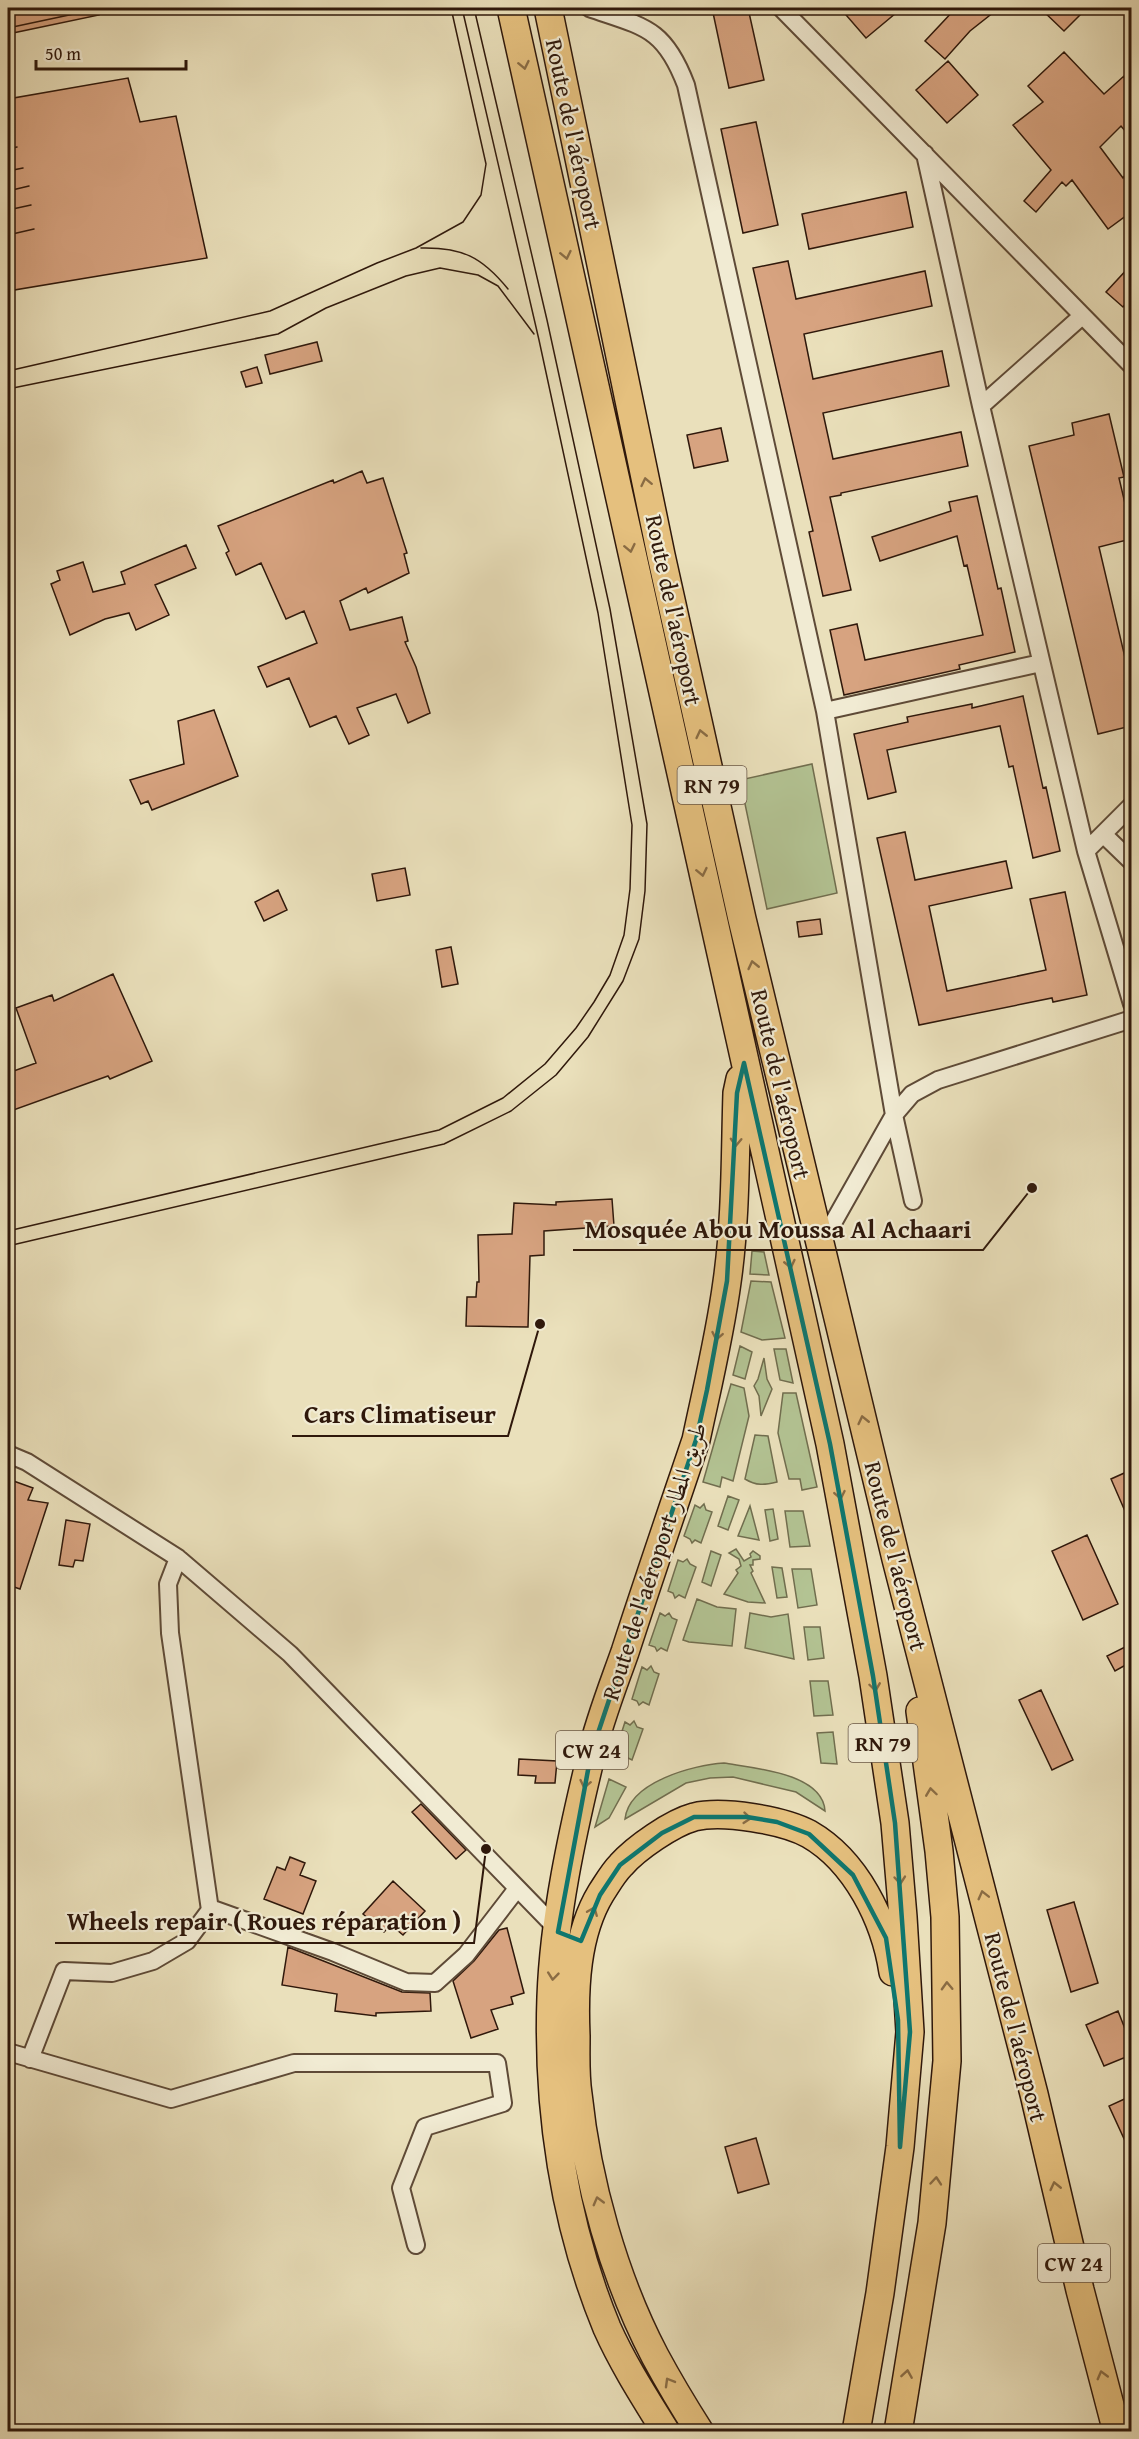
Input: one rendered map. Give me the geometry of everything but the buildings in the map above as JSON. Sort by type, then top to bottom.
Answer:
[{"type":"highway","name":"Route de l'aéroport","points":[[512,8],[689,815]]},
{"type":"highway","name":"Route de l'aéroport","points":[[548,8],[661,555],[742,919],[896,1558],[1031,2083],[1080,2290],[1117,2432]]},
{"type":"highway","name":"Route de l'aéroport طريق المطار","points":[[666,2432],[644,2397],[608,2330],[585,2270],[573,2227],[560,2159],[552,2076],[551,1996],[569,1937],[567,1873],[591,1754],[696,1440],[727,1281],[734,1207],[737,1093],[744,1063],[689,815]]},
{"type":"highway","name":"RN 79","points":[[744,1063],[830,1444],[873,1676],[895,1823],[903,1917],[910,2032],[900,2147],[880,2293],[856,2432]]},
{"type":"highway","name":"RN 79","points":[[896,1558],[939,1851],[945,1917],[947,1996],[947,2061],[932,2223],[898,2432]]},
{"type":"highway","points":[[700,2432],[654,2354],[632,2306],[608,2238],[591,2174],[577,2093],[575,2008],[569,1937],[620,1865],[662,1833],[694,1817],[747,1817],[777,1822],[809,1834],[832,1852],[853,1875],[873,1907],[886,1938],[893,1969],[898,2020],[900,2147]]},
{"type":"street","points":[[589,8],[612,11],[648,28],[672,54],[686,85],[825,711],[894,1115],[913,1201]]},
{"type":"street","points":[[781,8],[1131,366]]},
{"type":"street","points":[[925,154],[981,406],[1086,851],[1131,1004]]},
{"type":"street","points":[[981,406],[1082,316]]},
{"type":"street","points":[[825,711],[1041,663]]},
{"type":"street","points":[[1086,851],[1131,805]]},
{"type":"street","points":[[1103,834],[1131,862]]},
{"type":"street","points":[[820,1247],[894,1115],[912,1094],[938,1080],[1131,1019]]},
{"type":"street","points":[[8,1454],[27,1462],[178,1558],[290,1654],[516,1890],[569,1937]]},
{"type":"street","points":[[30,2059],[64,1971],[112,1973],[153,1961],[187,1941],[210,1908],[170,1633],[168,1584],[178,1558]]},
{"type":"street","points":[[210,1908],[333,1952],[406,1982],[435,1983],[466,1955],[516,1890]]},
{"type":"street","points":[[8,2052],[171,2099],[294,2063],[497,2063],[503,2103],[425,2127],[401,2188],[416,2245]]},
{"type":"highlighted area","points":[[744,1063],[830,1444],[873,1676],[895,1823],[910,2032],[900,2147],[898,2020],[886,1938],[853,1875],[809,1834],[777,1822],[747,1817],[694,1817],[662,1833],[620,1865],[600,1895],[581,1941],[558,1932],[591,1754],[696,1440],[707,1390],[727,1281],[737,1093]]},
{"type":"green space","points":[[812,764],[837,893],[767,909],[740,780]]},
{"type":"green space","points":[[752,1251],[764,1252],[769,1275],[750,1274]]},
{"type":"green space","points":[[751,1281],[771,1282],[785,1338],[762,1340],[741,1332]]},
{"type":"green space","points":[[740,1346],[752,1352],[745,1379],[733,1375]]},
{"type":"green space","points":[[774,1349],[786,1349],[793,1383],[780,1380]]},
{"type":"green space","points":[[764,1358],[767,1379],[772,1389],[761,1416],[759,1396],[754,1386]]},
{"type":"green space","points":[[731,1384],[744,1388],[749,1416],[733,1481],[722,1477],[720,1487],[703,1482]]},
{"type":"green space","points":[[783,1393],[796,1393],[817,1487],[802,1490],[800,1479],[789,1479],[778,1433]]},
{"type":"green space","points":[[755,1435],[768,1436],[777,1482],[761,1484],[745,1479]]},
{"type":"green space","points":[[728,1496],[739,1500],[728,1530],[718,1526]]},
{"type":"green space","points":[[704,1504],[706,1510],[712,1512],[701,1543],[695,1540],[692,1543],[684,1536],[695,1505],[700,1508]]},
{"type":"green space","points":[[750,1506],[759,1540],[738,1536]]},
{"type":"green space","points":[[773,1509],[778,1539],[770,1541],[765,1510]]},
{"type":"green space","points":[[785,1511],[803,1511],[810,1546],[790,1547]]},
{"type":"green space","points":[[736,1549],[744,1561],[751,1557],[750,1554],[753,1551],[760,1556],[760,1559],[753,1560],[753,1565],[750,1565],[753,1571],[751,1573],[765,1603],[748,1602],[724,1594],[738,1573],[736,1570],[741,1566],[739,1559],[729,1553]]},
{"type":"green space","points":[[711,1551],[721,1555],[711,1586],[702,1582]]},
{"type":"green space","points":[[687,1559],[696,1567],[685,1598],[679,1595],[675,1598],[673,1593],[668,1591],[678,1560],[683,1562]]},
{"type":"green space","points":[[772,1567],[782,1568],[787,1597],[777,1598]]},
{"type":"green space","points":[[792,1569],[811,1569],[817,1605],[798,1608]]},
{"type":"green space","points":[[697,1599],[717,1607],[736,1609],[732,1646],[683,1640]]},
{"type":"green space","points":[[660,1613],[665,1616],[669,1613],[677,1620],[667,1651],[661,1648],[657,1651],[655,1647],[649,1645]]},
{"type":"green space","points":[[750,1613],[771,1617],[788,1614],[794,1659],[745,1648]]},
{"type":"green space","points":[[804,1627],[820,1627],[824,1658],[808,1660]]},
{"type":"green space","points":[[651,1666],[654,1672],[659,1674],[649,1705],[643,1702],[639,1705],[632,1699],[642,1667],[647,1670]]},
{"type":"green space","points":[[810,1681],[828,1681],[833,1715],[814,1716]]},
{"type":"green space","points":[[634,1721],[637,1727],[643,1729],[632,1760],[626,1757],[622,1760],[615,1753],[625,1722],[630,1725]]},
{"type":"green space","points":[[833,1732],[837,1764],[821,1763],[817,1733]]},
{"type":"green space","points":[[724,1763],[768,1770],[800,1780],[821,1798],[825,1811],[796,1792],[733,1777],[710,1778],[686,1783],[625,1819],[629,1806],[638,1795],[664,1778],[696,1767]]},
{"type":"green space","points":[[609,1779],[626,1787],[609,1818],[595,1827]]},
{"type":"tram line","points":[[8,9],[15,8]]},
{"type":"tram line","points":[[8,28],[102,8]]},
{"type":"tram line","points":[[8,371],[270,311],[416,248],[463,222],[481,195],[486,164],[451,8]]},
{"type":"tram line","points":[[8,1231],[439,1130],[503,1098],[545,1064],[576,1028],[610,975],[624,935],[630,889],[632,825],[598,613],[539,340],[462,8]]},
{"type":"tram line","points":[[8,1246],[444,1144],[511,1111],[556,1075],[588,1037],[623,981],[639,939],[645,891],[647,824],[610,609],[547,320],[474,8]]},
{"type":"tram line","points":[[8,127],[14,126]]},
{"type":"tram line","points":[[8,149],[17,147]]},
{"type":"tram line","points":[[8,171],[23,168]]},
{"type":"tram line","points":[[8,191],[29,186]]},
{"type":"tram line","points":[[8,210],[31,205]]},
{"type":"tram line","points":[[8,235],[34,229]]},
{"type":"tram line","points":[[421,248],[448,249],[470,256],[489,269],[508,289]]},
{"type":"tram line","points":[[8,389],[278,334],[326,308],[406,276],[440,268],[478,275],[498,286],[534,334]]},
{"type":"place","name":"Mosquée Abou Moussa Al Achaari","points":[[1032,1188]]},
{"type":"place","name":"Cars Climatiseur","points":[[540,1324]]},
{"type":"place","name":"Wheels repair ( Roues réparation )","points":[[486,1849]]}]
